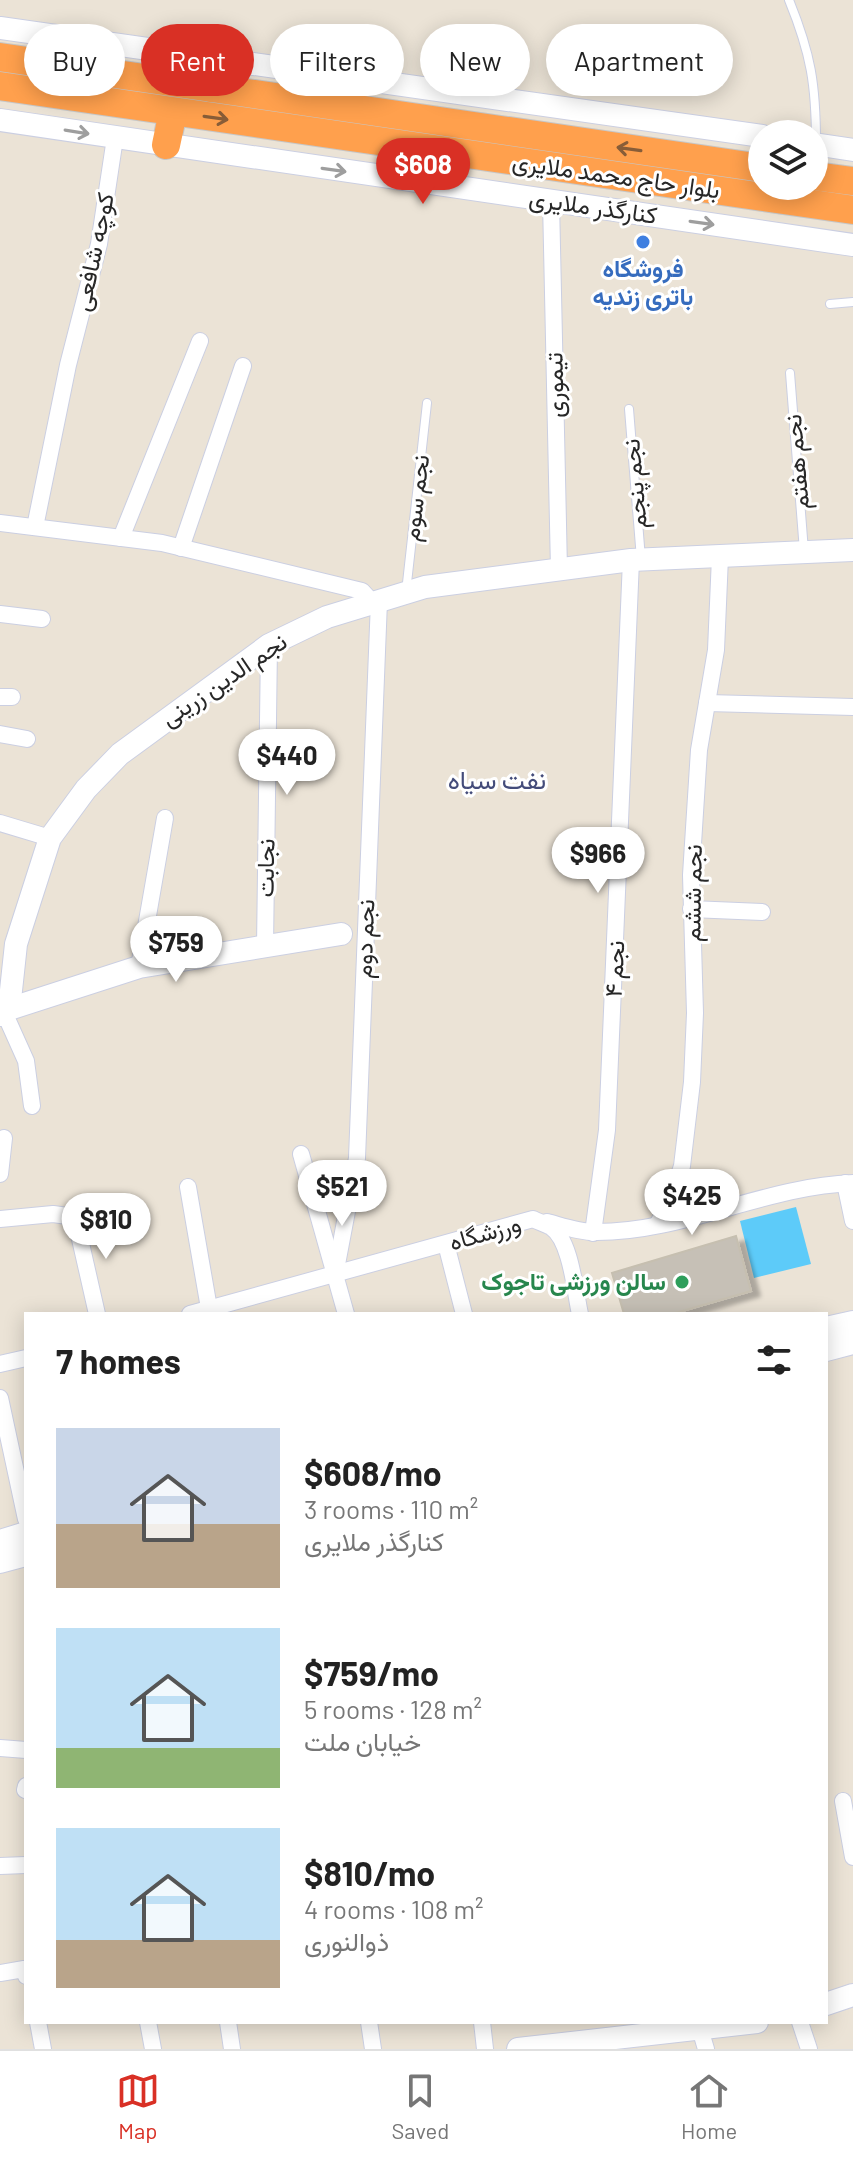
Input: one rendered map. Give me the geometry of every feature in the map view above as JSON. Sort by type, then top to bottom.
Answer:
[{"type":"highway","name":"بلوار حاج محمد ملایری","points":[[0,57],[141,78]]},
{"type":"highway","name":"بلوار حاج محمد ملایری","points":[[0,86],[853,210]]},
{"type":"highway","name":"بلوار حاج محمد ملایری","points":[[254,94],[748,166]]},
{"type":"highway","points":[[166,145],[173,112]]},
{"type":"highway","points":[[828,178],[853,181]]},
{"type":"street","points":[[0,28],[141,47]]},
{"type":"street","points":[[254,62],[748,134]]},
{"type":"street","name":"کنارگذر ملایری","points":[[0,120],[853,245]]},
{"type":"street","name":"کوچه شافعی","points":[[35,527],[68,365],[99,244],[115,138]]},
{"type":"street","points":[[828,146],[853,150]]},
{"type":"street","name":"تیموری","points":[[551,201],[559,570]]},
{"type":"street","points":[[121,538],[200,341]]},
{"type":"street","points":[[181,548],[243,366]]},
{"type":"street","points":[[0,523],[181,548],[362,591],[376,602]]},
{"type":"street","name":"نجم الدین زرینی","points":[[5,1012],[16,944],[50,838],[86,789],[120,754],[269,645],[327,617],[425,587],[636,560],[853,550]]},
{"type":"street","name":"نجم ششم","points":[[657,1225],[672,1198],[682,1166],[692,1082],[695,1013],[691,909],[699,750],[716,650],[720,557]]},
{"type":"street","name":"نجم ۴","points":[[593,1233],[607,1130],[636,560]]},
{"type":"street","name":"نجم دوم","points":[[335,1275],[357,1158],[376,602]]},
{"type":"street","points":[[0,614],[42,619]]},
{"type":"street","name":"نجابت","points":[[265,947],[269,645]]},
{"type":"street","points":[[707,703],[853,707]]},
{"type":"street","points":[[0,734],[27,739]]},
{"type":"street","points":[[139,967],[165,818]]},
{"type":"street","points":[[0,823],[50,838]]},
{"type":"street","points":[[691,909],[762,912]]},
{"type":"street","points":[[32,1106],[26,1061],[5,1012],[139,967],[341,934]]},
{"type":"street","points":[[0,1174],[4,1138]]},
{"type":"street","points":[[301,1154],[345,1312]]},
{"type":"street","points":[[533,1219],[593,1233],[657,1225],[744,1202],[849,1183],[853,1221]]},
{"type":"street","points":[[188,1187],[209,1311]]},
{"type":"street","points":[[0,1219],[53,1214],[75,1217],[97,1312]]},
{"type":"street","name":"ورزشگاه","points":[[209,1311],[533,1219],[553,1228],[561,1239],[580,1312]]},
{"type":"street","points":[[446,1244],[463,1312]]},
{"type":"street","points":[[828,1328],[853,1322]]},
{"type":"street","points":[[828,1349],[853,1343]]},
{"type":"street","points":[[0,1364],[24,1358]]},
{"type":"street","points":[[0,1398],[24,1510]]},
{"type":"street","points":[[0,1541],[24,1534]]},
{"type":"street","points":[[0,1562],[24,1556]]},
{"type":"street","points":[[0,1748],[24,1750]]},
{"type":"street","points":[[843,1801],[853,1857]]},
{"type":"street","points":[[0,1866],[24,1865]]},
{"type":"street","points":[[0,1973],[24,1969]]},
{"type":"street","points":[[828,2003],[853,1995]]},
{"type":"street","points":[[38,2024],[43,2049]]},
{"type":"street","points":[[148,2024],[153,2049]]},
{"type":"street","points":[[228,2024],[232,2049]]},
{"type":"street","points":[[369,2024],[373,2049]]},
{"type":"street","points":[[482,2024],[485,2049]]},
{"type":"street","points":[[518,2049],[581,2046],[701,2033],[747,2024]]},
{"type":"street","points":[[801,2024],[809,2049]]},
{"type":"lane","points":[[789,0],[812,64],[816,120]]},
{"type":"lane","points":[[830,304],[853,302]]},
{"type":"lane","name":"نجم هفتم","points":[[790,373],[805,551]]},
{"type":"lane","name":"نجم سوم","points":[[406,592],[427,403]]},
{"type":"lane","name":"نجم پنجم","points":[[629,409],[636,560]]},
{"type":"water","points":[[796,1207],[811,1264],[754,1278],[740,1221]]},
{"type":"building","name":"سالن ورزشی تاجوک","points":[[736,1236],[751,1291],[679,1312],[623,1312],[612,1273]]},
{"type":"place","name":"فروشگاه باتری زندیه","points":[[643,242]]},
{"type":"place","name":"سالن ورزشی تاجوک","points":[[682,1282]]},
{"type":"district","name":"نفت سیاه","points":[[497,780]]}]
